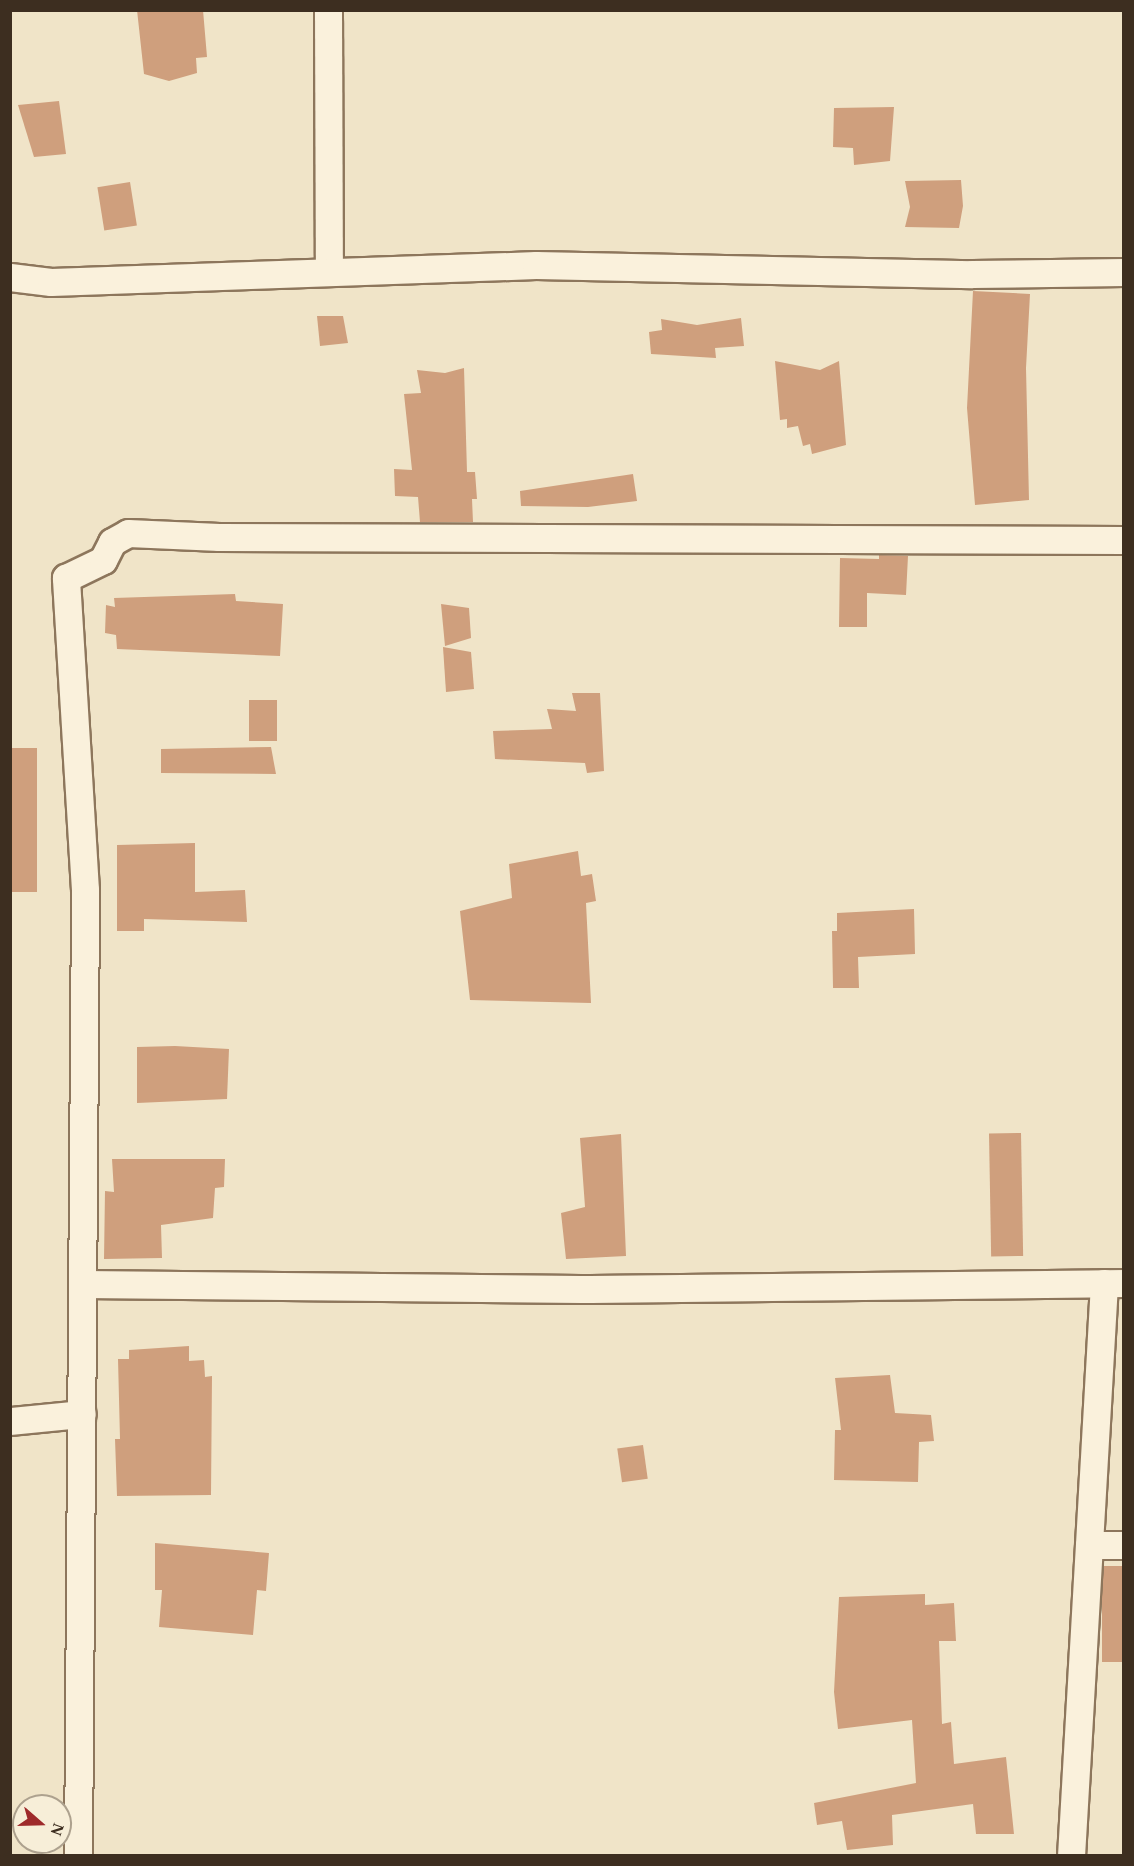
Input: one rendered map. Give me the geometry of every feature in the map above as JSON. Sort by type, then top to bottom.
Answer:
[{"type":"street","points":[[328,10],[329,272]]},
{"type":"street","points":[[10,277],[51,282],[536,265],[972,274],[1124,272]]},
{"type":"street","points":[[78,1856],[85,890],[66,578],[103,561],[112,542],[128,533],[219,537],[1124,540]]},
{"type":"street","points":[[83,1284],[590,1289],[1114,1283],[1089,1545],[1071,1856]]},
{"type":"street","points":[[10,1421],[82,1414]]},
{"type":"street","points":[[1089,1545],[1124,1545]]},
{"type":"building","points":[[137,10],[203,10],[207,57],[196,58],[197,73],[169,81],[144,74]]},
{"type":"building","points":[[59,101],[66,154],[34,157],[18,105]]},
{"type":"building","points":[[894,107],[890,161],[854,165],[853,148],[833,147],[834,108]]},
{"type":"building","points":[[961,180],[963,206],[959,228],[905,227],[910,207],[905,181]]},
{"type":"building","points":[[130,182],[137,225],[104,231],[97,187]]},
{"type":"building","points":[[973,291],[1030,294],[1026,368],[1029,500],[975,505],[967,408]]},
{"type":"building","points":[[317,316],[343,316],[348,343],[320,346]]},
{"type":"building","points":[[741,318],[744,346],[715,348],[716,358],[651,354],[649,332],[662,330],[661,319],[697,325]]},
{"type":"building","points":[[775,361],[820,370],[839,361],[846,445],[812,454],[810,444],[803,446],[798,426],[787,428],[787,419],[780,420]]},
{"type":"building","points":[[464,368],[467,472],[475,472],[477,499],[472,499],[473,522],[420,522],[418,497],[395,496],[394,469],[412,470],[404,394],[421,393],[417,370],[445,373]]},
{"type":"building","points":[[633,474],[637,501],[588,507],[521,506],[520,491]]},
{"type":"building","points":[[879,555],[908,556],[906,595],[867,593],[867,627],[839,627],[840,558],[879,559]]},
{"type":"building","points":[[235,594],[236,601],[283,604],[280,656],[117,649],[116,635],[105,633],[106,605],[115,607],[114,598]]},
{"type":"building","points":[[441,604],[469,608],[471,638],[445,646]]},
{"type":"building","points":[[443,647],[471,652],[474,689],[446,692]]},
{"type":"building","points":[[572,693],[600,693],[604,771],[587,773],[585,763],[495,759],[493,731],[552,729],[547,709],[576,711]]},
{"type":"building","points":[[249,700],[277,700],[277,741],[249,741]]},
{"type":"building","points":[[271,747],[276,774],[161,773],[161,749]]},
{"type":"building","points":[[10,748],[37,748],[37,892],[10,892]]},
{"type":"building","points":[[195,843],[195,892],[245,890],[247,922],[144,919],[144,931],[117,931],[117,845]]},
{"type":"building","points":[[578,851],[581,876],[592,874],[596,901],[586,903],[591,1003],[470,1000],[460,911],[512,898],[509,864]]},
{"type":"building","points":[[914,909],[915,954],[858,957],[859,988],[833,988],[832,931],[837,931],[837,913]]},
{"type":"building","points":[[175,1046],[229,1049],[227,1099],[137,1103],[137,1047]]},
{"type":"building","points":[[1021,1133],[1023,1256],[991,1257],[989,1134]]},
{"type":"building","points":[[621,1134],[626,1256],[566,1259],[561,1213],[585,1207],[580,1138]]},
{"type":"building","points":[[112,1159],[225,1159],[224,1187],[215,1188],[213,1218],[161,1225],[162,1258],[104,1259],[105,1191],[114,1192]]},
{"type":"building","points":[[189,1346],[189,1361],[204,1360],[205,1377],[212,1376],[211,1495],[117,1496],[115,1439],[120,1439],[118,1359],[129,1359],[129,1350]]},
{"type":"building","points":[[890,1375],[895,1413],[931,1415],[934,1441],[919,1442],[918,1482],[834,1480],[835,1430],[841,1430],[835,1378]]},
{"type":"building","points":[[643,1445],[648,1479],[622,1482],[617,1449]]},
{"type":"building","points":[[155,1543],[269,1553],[266,1591],[257,1590],[253,1635],[159,1627],[162,1590],[155,1590]]},
{"type":"building","points":[[1102,1566],[1124,1566],[1124,1662],[1102,1662]]},
{"type":"building","points":[[925,1594],[925,1605],[954,1603],[956,1641],[939,1641],[942,1724],[951,1722],[954,1764],[1006,1757],[1014,1834],[976,1834],[973,1804],[892,1815],[893,1845],[847,1850],[842,1821],[817,1825],[814,1803],[916,1783],[912,1720],[838,1729],[834,1692],[839,1597]]}]
